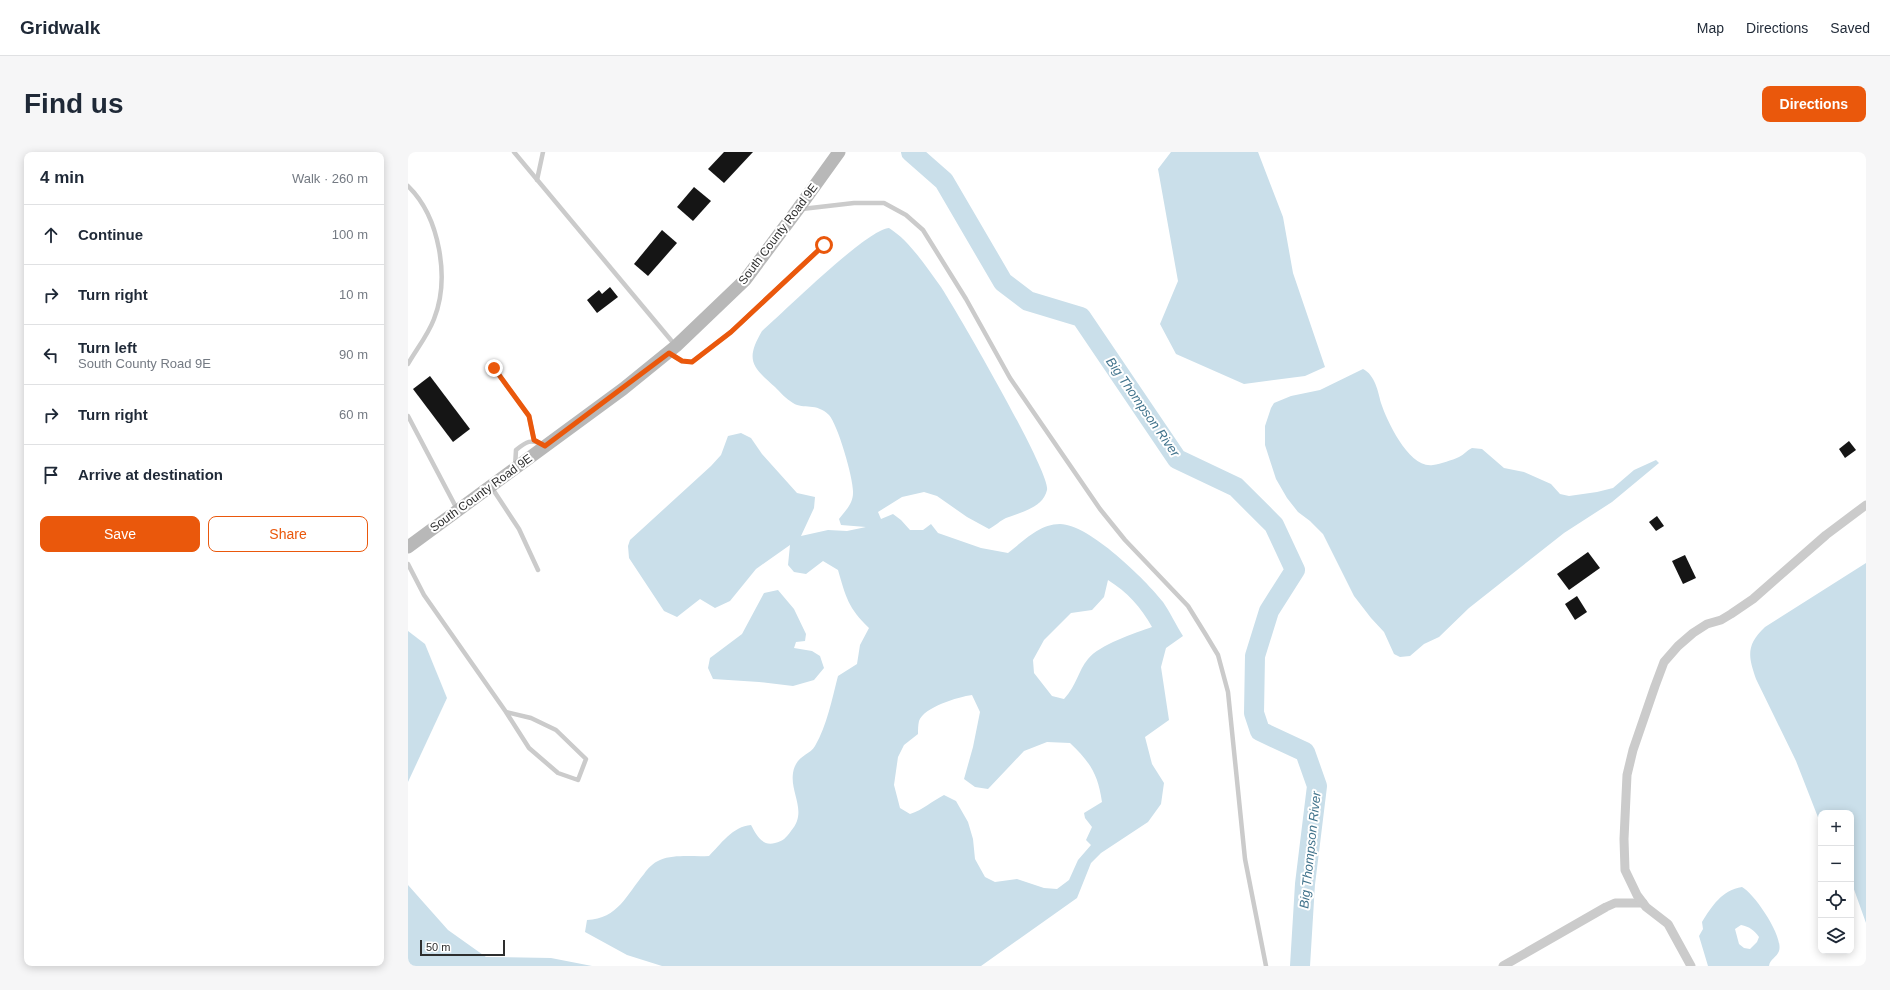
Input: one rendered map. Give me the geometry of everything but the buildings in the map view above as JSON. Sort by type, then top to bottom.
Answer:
[{"type":"street","name":"South County Road 9E","points":[[408,547],[515,468],[540,443],[673,350],[745,280],[839,152]]},
{"type":"street","points":[[1691,966],[1668,924],[1643,903],[1637,895],[1625,870],[1624,839],[1627,774],[1633,750],[1664,662],[1678,646],[1693,633],[1707,624],[1721,620],[1753,598],[1826,535],[1866,505]]},
{"type":"street","points":[[1503,966],[1606,907],[1615,904],[1643,903]]},
{"type":"lane","points":[[514,152],[682,361],[692,362],[731,332],[824,245]]},
{"type":"lane","points":[[537,180],[543,152]]},
{"type":"lane","points":[[408,186],[416,194],[434,229],[440,258],[442,291],[434,319],[408,364]]},
{"type":"lane","points":[[798,209],[854,203],[884,203],[906,215],[923,230],[966,299],[1010,378],[1100,509],[1126,540],[1188,606],[1206,634],[1218,655],[1228,692],[1245,859],[1266,966]]},
{"type":"lane","points":[[494,368],[529,416],[540,443]]},
{"type":"lane","points":[[408,416],[458,510]]},
{"type":"lane","points":[[491,486],[519,529],[538,570]]},
{"type":"lane","points":[[408,564],[424,594],[506,712],[529,748],[558,773],[578,780],[586,758],[556,730],[531,718],[506,712]]},
{"type":"water","points":[[1171,152],[1258,152],[1283,217],[1293,273],[1325,367],[1305,376],[1244,384],[1176,354],[1160,324],[1178,281],[1158,169]]},
{"type":"water","points":[[889,228],[897,233],[918,255],[941,287],[1019,424],[1044,477],[1047,490],[1045,496],[1036,505],[1004,519],[989,529],[967,517],[937,496],[924,492],[902,497],[878,512],[881,519],[893,514],[910,530],[923,530],[931,524],[938,533],[981,548],[1008,553],[1032,534],[1045,527],[1060,524],[1072,526],[1101,543],[1131,568],[1155,592],[1163,602],[1183,636],[1166,648],[1161,667],[1169,720],[1145,737],[1152,764],[1164,783],[1161,804],[1148,822],[1101,853],[1091,863],[1077,898],[981,966],[662,966],[627,955],[585,932],[587,920],[598,919],[614,910],[627,897],[653,864],[660,860],[672,857],[709,856],[727,837],[744,826],[751,825],[760,839],[766,843],[775,843],[784,839],[796,824],[798,809],[793,781],[795,767],[800,759],[815,746],[826,721],[838,676],[857,664],[860,645],[869,628],[852,608],[843,588],[838,570],[823,561],[806,574],[794,572],[788,565],[790,545],[756,569],[730,601],[715,608],[700,599],[677,617],[664,611],[629,558],[628,546],[630,540],[711,466],[721,455],[728,436],[741,433],[751,438],[762,454],[797,493],[815,497],[814,508],[801,536],[828,530],[847,531],[866,527],[841,525],[839,519],[852,501],[853,486],[841,441],[833,421],[824,411],[815,407],[797,405],[788,400],[756,368],[753,356],[754,349],[762,331],[845,256],[878,232]],"holes":[[[1108,580],[1133,600],[1152,627],[1118,640],[1100,649],[1088,659],[1072,689],[1064,699],[1052,696],[1034,673],[1033,660],[1044,640],[1071,613],[1092,610],[1104,597]],[[972,695],[980,712],[973,747],[964,779],[975,787],[988,789],[1024,751],[1047,742],[1070,743],[1083,756],[1092,769],[1098,784],[1102,802],[1084,813],[1085,818],[1092,827],[1086,840],[1091,845],[1078,860],[1069,880],[1057,889],[1044,888],[1017,879],[995,882],[985,877],[975,859],[973,839],[968,822],[956,801],[944,795],[910,814],[900,808],[894,785],[898,757],[904,745],[918,734],[919,721],[922,716],[934,707]]]},
{"type":"water","points":[[1363,369],[1373,379],[1388,421],[1400,442],[1416,460],[1424,464],[1439,464],[1461,456],[1472,448],[1482,449],[1504,468],[1524,472],[1551,484],[1560,494],[1569,496],[1613,488],[1634,470],[1656,460],[1659,463],[1612,502],[1564,533],[1469,608],[1439,637],[1424,644],[1410,656],[1400,657],[1394,654],[1384,632],[1354,596],[1323,534],[1298,512],[1287,498],[1276,479],[1265,445],[1265,426],[1274,403],[1291,396],[1320,390]]},
{"type":"water","points":[[1866,563],[1866,923],[1854,889],[1854,810],[1818,810],[1818,817],[1796,761],[1756,679],[1751,664],[1750,651],[1754,639],[1765,627]]},
{"type":"water","points":[[778,590],[794,609],[806,634],[805,641],[796,642],[794,648],[812,651],[820,656],[824,668],[814,680],[793,686],[713,679],[708,668],[710,658],[742,634],[764,593]]},
{"type":"water","points":[[408,631],[425,644],[447,698],[408,782]]},
{"type":"water","points":[[408,885],[448,930],[486,957],[551,958],[592,966],[408,966]]},
{"type":"water","points":[[1742,887],[1747,891],[1760,906],[1773,926],[1779,944],[1779,951],[1769,966],[1708,966],[1699,936],[1703,929],[1702,922],[1723,895]],"holes":[[[1741,925],[1752,929],[1759,937],[1757,942],[1750,949],[1744,948],[1739,944],[1735,929]]]},
{"type":"waterway","name":"Big Thompson River","points":[[911,152],[944,181],[1003,282],[1028,301],[1081,317],[1177,459],[1236,487],[1274,525],[1295,570],[1269,611],[1255,656],[1254,713],[1260,731],[1305,752],[1317,786],[1305,884],[1300,966]]},
{"type":"route","points":[[494,368],[529,416],[534,440],[545,446],[669,353],[682,361],[692,362],[731,332],[824,245]]}]
